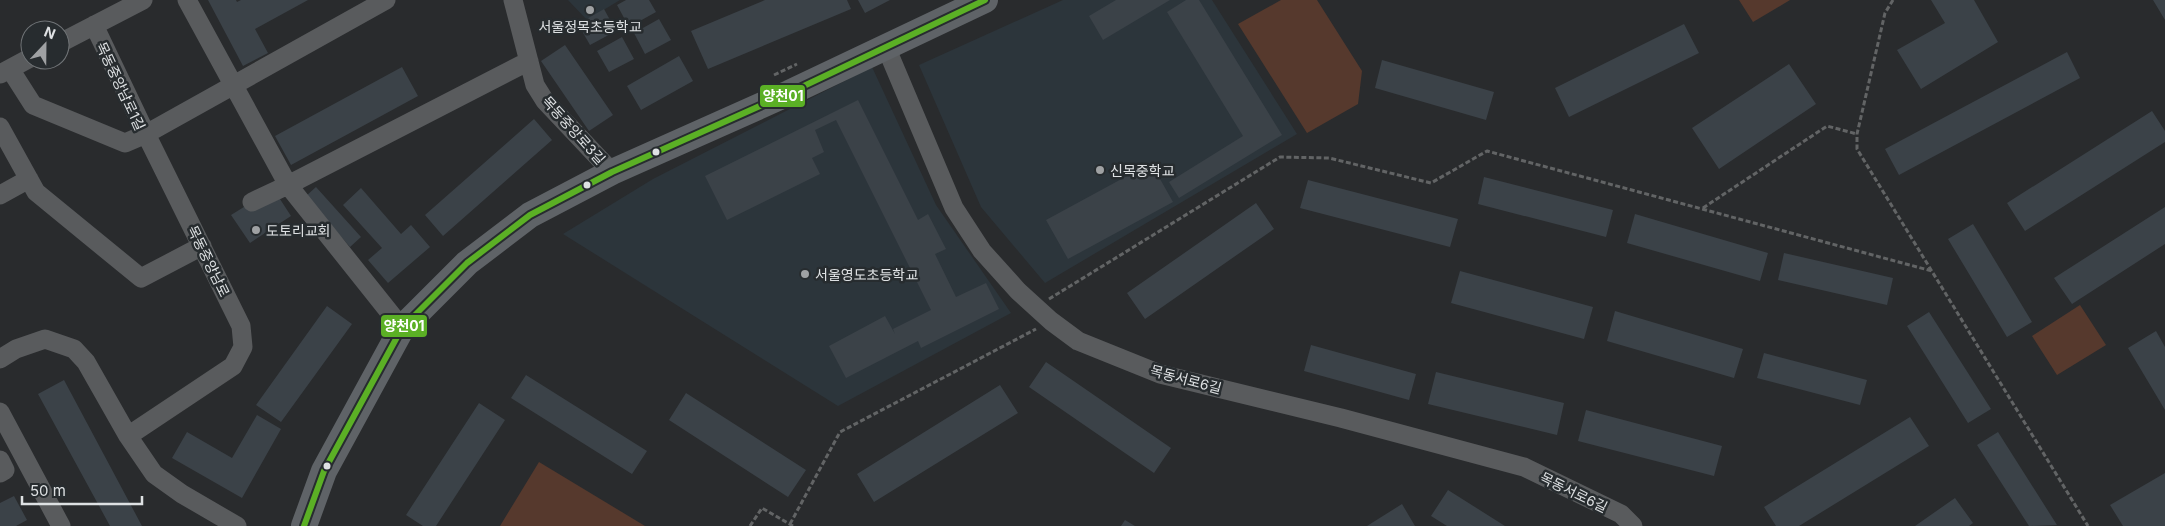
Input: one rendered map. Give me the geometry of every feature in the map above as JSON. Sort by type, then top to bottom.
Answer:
[{"type":"main road","points":[[304,526],[324,471],[402,328],[467,263],[530,215],[612,172],[985,0]]},
{"type":"street","name":"목동중앙남로1길","points":[[70,38],[143,0]]},
{"type":"street","points":[[187,0],[288,185],[402,328]]},
{"type":"street","points":[[146,134],[386,0]]},
{"type":"street","name":"목동중앙로3길","points":[[513,0],[535,85],[545,101],[612,172]]},
{"type":"street","name":"목동중앙남로1길","points":[[20,63],[5,71],[33,105],[125,143],[146,134],[94,25]]},
{"type":"street","name":"목동서로6길","points":[[886,47],[954,208],[982,251],[1018,291],[1051,321],[1078,341],[1160,374],[1341,418],[1524,467],[1621,514],[1633,526]]},
{"type":"street","points":[[252,202],[529,62]]},
{"type":"street","points":[[0,127],[36,192],[141,278],[202,246]]},
{"type":"street","name":"목동중앙남로","points":[[128,436],[233,366],[243,347],[241,326],[146,134]]},
{"type":"street","points":[[0,195],[29,179]]},
{"type":"street","points":[[0,359],[16,349],[45,339],[74,349],[86,362],[128,436],[154,474],[182,494],[237,526]]},
{"type":"street","points":[[0,412],[61,526]]},
{"type":"street","points":[[0,460],[5,470],[0,473]]},
{"type":"path","points":[[1893,0],[1885,13],[1857,134],[1857,149],[2088,526]]},
{"type":"path","points":[[1702,208],[1827,126],[1857,134]]},
{"type":"path","points":[[1036,307],[1280,157],[1329,158],[1431,182],[1487,152],[1932,271]]},
{"type":"path","points":[[750,526],[762,508],[792,525],[840,432],[1051,321]]},
{"type":"shaded area","name":"서울정목초등학교","points":[[568,0],[620,0],[587,20]]},
{"type":"shaded area","name":"신목중학교","points":[[1063,0],[1212,0],[1297,134],[1045,283],[981,207],[919,65]]},
{"type":"shaded area","points":[[1281,0],[1317,0],[1362,71],[1358,104],[1307,133],[1238,24]]},
{"type":"shaded area","points":[[1739,0],[1790,0],[1753,22]]},
{"type":"shaded area","name":"서울영도초등학교","points":[[872,67],[936,205],[1011,313],[838,406],[563,234],[653,179]]},
{"type":"shaded area","points":[[2080,305],[2106,345],[2057,375],[2032,336]]},
{"type":"shaded area","points":[[539,462],[645,526],[500,526]]},
{"type":"building","points":[[208,0],[236,0],[237,2],[241,0],[308,0],[255,29],[268,53],[243,66]]},
{"type":"building","points":[[626,0],[649,0],[656,12],[629,27],[617,5]]},
{"type":"building","points":[[765,0],[847,0],[851,9],[708,69],[691,31]]},
{"type":"building","points":[[858,0],[890,0],[865,13]]},
{"type":"building","points":[[1116,0],[1170,0],[1103,40],[1089,16]]},
{"type":"building","points":[[1186,0],[1199,0],[1282,135],[1179,198],[1169,182],[1243,136],[1167,12]]},
{"type":"building","points":[[1931,0],[1974,0],[1998,42],[1921,89],[1897,50],[1945,23]]},
{"type":"building","points":[[2153,0],[2165,0],[2165,20]]},
{"type":"building","points":[[604,9],[616,31],[590,45],[578,24]]},
{"type":"building","points":[[659,19],[671,40],[645,54],[634,33]]},
{"type":"building","points":[[1684,24],[1699,53],[1569,117],[1555,88]]},
{"type":"building","points":[[622,37],[634,59],[609,72],[597,51]]},
{"type":"building","points":[[565,45],[613,115],[589,131],[541,61]]},
{"type":"building","points":[[2067,52],[2080,78],[1899,175],[1885,149]]},
{"type":"building","points":[[679,56],[693,81],[641,110],[627,86]]},
{"type":"building","points":[[1382,60],[1494,92],[1486,120],[1375,88]]},
{"type":"building","points":[[1789,64],[1816,104],[1719,169],[1692,128]]},
{"type":"building","points":[[402,67],[418,96],[291,165],[275,136]]},
{"type":"building","points":[[858,100],[918,220],[928,214],[946,249],[935,254],[956,297],[986,283],[999,309],[921,348],[918,341],[846,378],[829,346],[885,316],[895,334],[893,329],[931,310],[836,120],[815,130],[824,152],[812,158],[820,174],[727,220],[705,176]]},
{"type":"building","points":[[2152,111],[2165,131],[2165,142],[2025,231],[2007,203]]},
{"type":"building","points":[[534,119],[552,140],[443,236],[425,215]]},
{"type":"building","points":[[1151,163],[1173,202],[1068,259],[1046,220]]},
{"type":"building","points":[[1484,177],[1613,210],[1606,237],[1478,204]]},
{"type":"building","points":[[1308,180],[1458,219],[1450,247],[1300,208]]},
{"type":"building","points":[[316,187],[361,237],[350,247],[306,196]]},
{"type":"building","points":[[361,188],[401,234],[411,225],[430,247],[388,283],[368,260],[382,248],[343,205]]},
{"type":"building","name":"도토리교회","points":[[278,196],[291,216],[250,243],[231,215],[252,202]]},
{"type":"building","points":[[1256,203],[1274,229],[1145,319],[1127,293]]},
{"type":"building","points":[[2165,207],[2165,244],[2072,304],[2054,278]]},
{"type":"building","points":[[1635,214],[1768,253],[1760,281],[1627,243]]},
{"type":"building","points":[[1973,224],[2032,322],[2007,337],[1948,239]]},
{"type":"building","points":[[1784,253],[1893,278],[1887,305],[1778,280]]},
{"type":"building","points":[[1460,271],[1593,307],[1584,339],[1451,303]]},
{"type":"building","points":[[327,306],[352,324],[281,422],[256,405]]},
{"type":"building","points":[[1615,311],[1743,349],[1734,378],[1607,341]]},
{"type":"building","points":[[1929,312],[1991,409],[1968,423],[1907,326]]},
{"type":"building","points":[[2156,331],[2165,347],[2165,410],[2128,348]]},
{"type":"building","points":[[1311,345],[1416,374],[1409,400],[1304,371]]},
{"type":"building","points":[[1764,353],[1867,380],[1860,405],[1757,378]]},
{"type":"building","points":[[1046,362],[1171,448],[1154,473],[1029,387]]},
{"type":"building","points":[[1436,372],[1564,403],[1557,435],[1428,404]]},
{"type":"building","points":[[526,375],[647,451],[632,474],[511,398]]},
{"type":"building","points":[[64,380],[142,526],[110,526],[38,394]]},
{"type":"building","points":[[1000,385],[1018,413],[874,502],[857,474]]},
{"type":"building","points":[[686,393],[806,470],[788,497],[669,420]]},
{"type":"building","points":[[479,403],[505,420],[436,526],[423,526],[406,515]]},
{"type":"building","points":[[1586,410],[1722,446],[1714,476],[1578,441]]},
{"type":"building","points":[[257,415],[281,429],[242,498],[172,458],[187,432],[232,458]]},
{"type":"building","points":[[1910,417],[1929,446],[1799,526],[1776,526],[1764,507]]},
{"type":"building","points":[[1998,432],[2057,525],[2029,526],[1977,445]]},
{"type":"building","points":[[2165,473],[2165,526],[2123,526],[2110,505]]},
{"type":"building","points":[[1448,490],[1505,526],[1447,526],[1431,516]]},
{"type":"building","points":[[14,496],[27,520],[16,526],[0,526],[0,503]]},
{"type":"building","points":[[1955,498],[1973,523],[1969,526],[1915,526]]},
{"type":"building","points":[[1402,504],[1415,526],[1367,526]]},
{"type":"building","points":[[1125,520],[1135,526],[1121,526]]},
{"type":"transit line","name":"양천01","points":[[304,526],[324,471],[402,328],[467,263],[530,215],[612,172],[789,93],[985,0]]},
{"type":"place","name":"서울정목초등학교","points":[[590,10]]},
{"type":"place","name":"신목중학교","points":[[1100,170]]},
{"type":"place","name":"도토리교회","points":[[256,230]]},
{"type":"place","name":"서울영도초등학교","points":[[805,274]]}]
